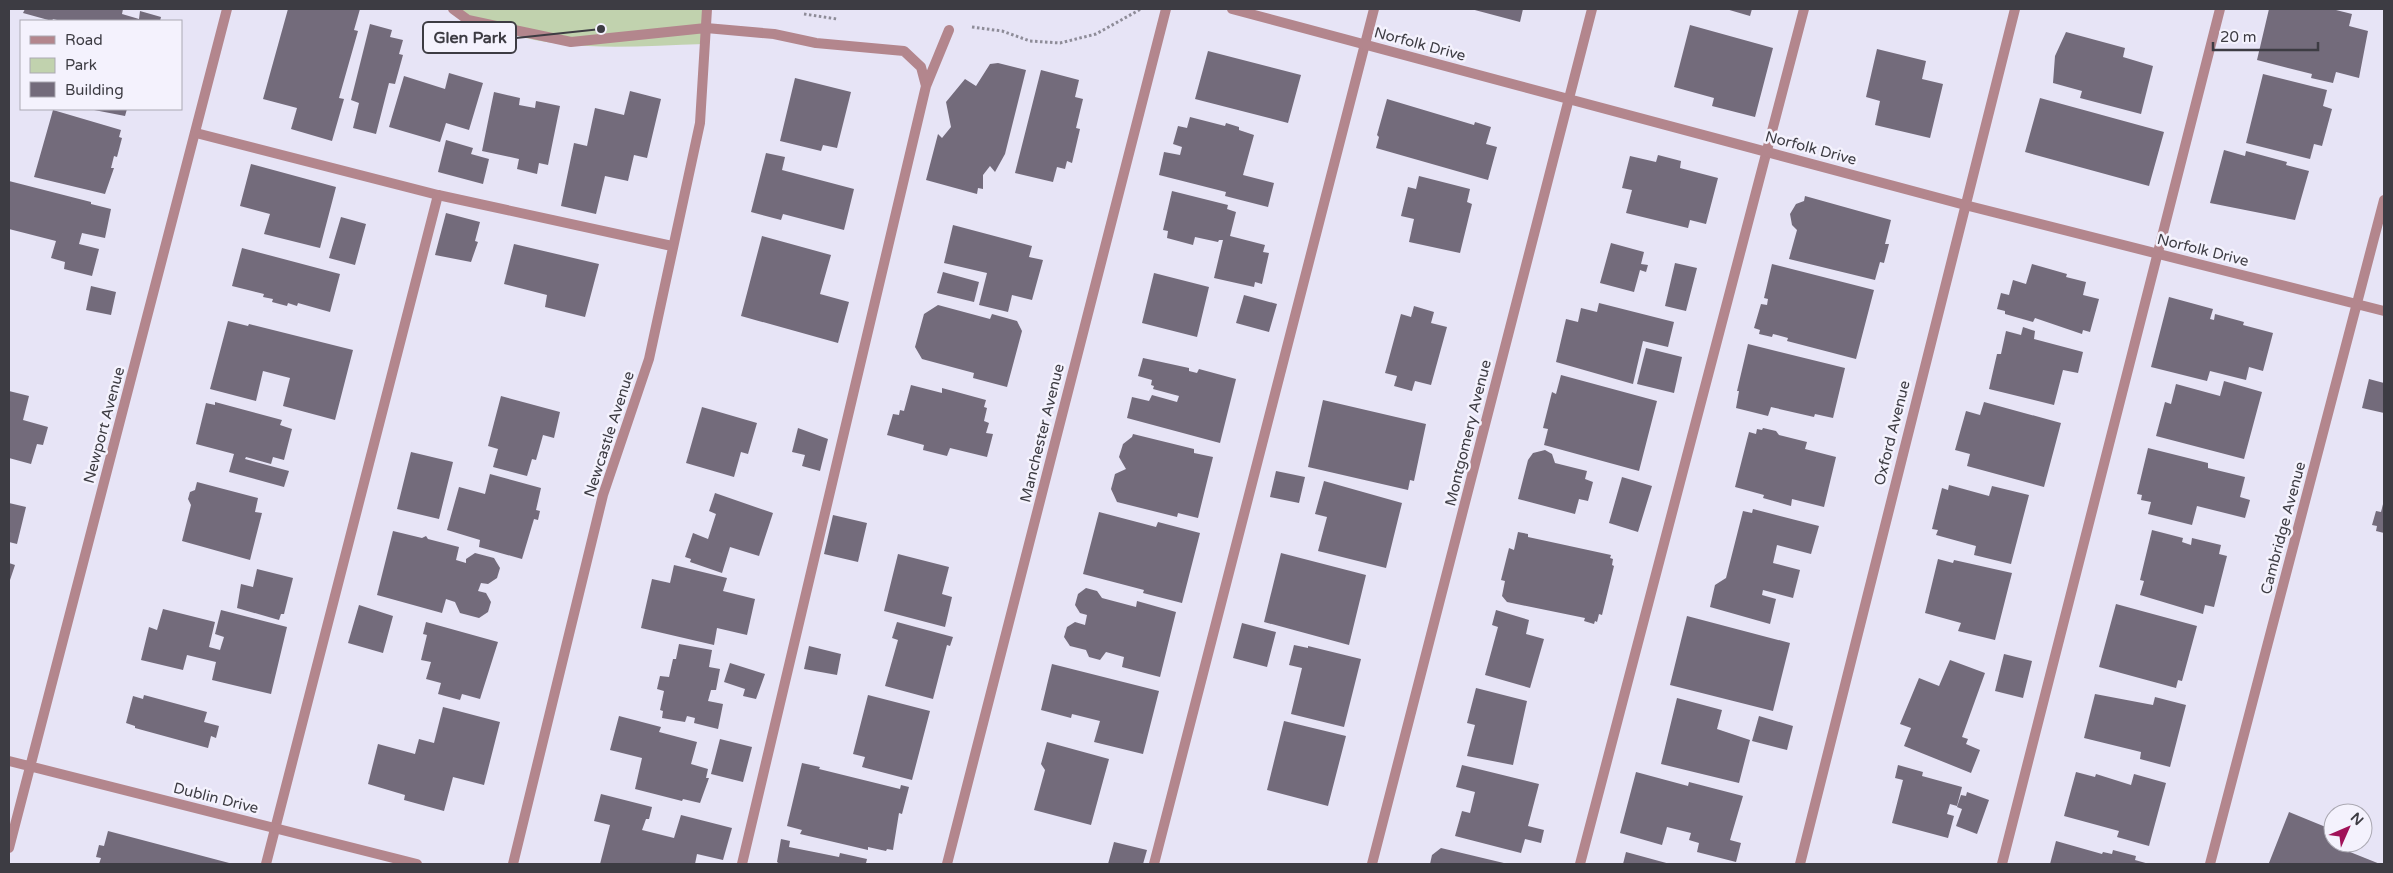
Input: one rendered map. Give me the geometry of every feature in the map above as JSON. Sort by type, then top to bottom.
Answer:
[{"type":"street","name":"Newport Avenue","points":[[9,848],[227,9]]},
{"type":"street","points":[[453,9],[468,20],[571,42],[706,28],[774,34],[816,43],[904,51],[922,66],[926,86]]},
{"type":"street","name":"Newcastle Avenue","points":[[513,864],[603,495],[649,359],[700,123],[707,9]]},
{"type":"street","name":"Manchester Avenue","points":[[947,864],[1166,9]]},
{"type":"street","name":"Norfolk Drive","points":[[1232,9],[1965,205],[2384,311]]},
{"type":"street","points":[[1154,864],[1374,9]]},
{"type":"street","name":"Montgomery Avenue","points":[[1372,864],[1592,9]]},
{"type":"street","points":[[1580,864],[1804,9]]},
{"type":"street","name":"Oxford Avenue","points":[[1800,864],[2015,9]]},
{"type":"street","points":[[2002,864],[2220,9]]},
{"type":"street","points":[[742,864],[926,86],[949,30]]},
{"type":"street","points":[[196,133],[438,195],[672,246]]},
{"type":"street","points":[[266,864],[438,195]]},
{"type":"street","name":"Cambridge Avenue","points":[[2210,864],[2384,200]]},
{"type":"street","name":"Dublin Drive","points":[[9,761],[417,864]]},
{"type":"green space","points":[[449,9],[708,9],[705,44],[605,47],[543,42],[512,35],[481,24]]},
{"type":"building","points":[[25,9],[123,9],[122,14],[139,19],[140,11],[161,17],[160,20],[48,20],[23,13]]},
{"type":"building","points":[[288,9],[360,9],[354,30],[358,31],[339,98],[344,99],[332,141],[291,129],[297,108],[263,99]]},
{"type":"building","points":[[1471,9],[1523,9],[1520,22]]},
{"type":"building","points":[[1726,9],[1752,9],[1750,16]]},
{"type":"building","points":[[2269,9],[2332,9],[2352,14],[2349,26],[2368,31],[2359,78],[2336,72],[2333,83],[2311,78],[2312,74],[2257,60]]},
{"type":"building","points":[[370,24],[392,30],[390,37],[403,40],[399,54],[403,55],[395,84],[389,83],[376,134],[353,128],[359,103],[351,100]]},
{"type":"building","points":[[1690,25],[1773,48],[1755,117],[1712,106],[1714,98],[1674,87]]},
{"type":"building","points":[[2066,32],[2125,48],[2123,57],[2153,66],[2141,114],[2080,98],[2082,91],[2053,83],[2055,56]]},
{"type":"building","points":[[1877,49],[1926,61],[1922,79],[1943,84],[1930,138],[1875,125],[1880,101],[1866,97]]},
{"type":"building","points":[[1208,51],[1301,75],[1288,123],[1195,99]]},
{"type":"building","points":[[998,63],[1026,70],[1005,154],[995,172],[990,166],[983,175],[983,189],[978,188],[977,194],[926,180],[938,134],[942,138],[951,127],[946,102],[965,79],[976,86],[990,64]]},
{"type":"building","points":[[1041,70],[1079,80],[1075,97],[1083,99],[1076,128],[1080,129],[1072,163],[1067,161],[1065,169],[1057,167],[1053,182],[1015,173]]},
{"type":"building","points":[[449,73],[483,83],[469,130],[446,123],[440,142],[389,127],[404,76],[445,89]]},
{"type":"building","points":[[2263,74],[2327,90],[2323,106],[2332,109],[2322,146],[2314,144],[2310,159],[2246,143]]},
{"type":"building","points":[[795,78],[851,92],[837,148],[823,145],[821,151],[780,141]]},
{"type":"building","points":[[630,91],[661,99],[647,158],[634,155],[628,181],[605,176],[596,214],[561,206],[574,143],[587,146],[595,108],[624,115]]},
{"type":"building","points":[[494,92],[520,98],[519,105],[535,108],[536,101],[560,106],[548,165],[539,163],[537,174],[517,169],[519,159],[482,151]]},
{"type":"building","points":[[2040,98],[2164,132],[2149,186],[2025,152]]},
{"type":"building","points":[[1387,99],[1474,125],[1475,122],[1491,127],[1486,144],[1497,147],[1488,180],[1376,148],[1379,137],[1377,135]]},
{"type":"building","points":[[53,110],[121,130],[119,137],[122,138],[117,157],[114,156],[111,168],[114,168],[105,194],[34,177]]},
{"type":"building","points":[[94,110],[127,110],[125,116]]},
{"type":"building","points":[[1190,117],[1225,126],[1226,123],[1254,135],[1243,175],[1274,183],[1268,207],[1225,196],[1226,192],[1159,175],[1164,152],[1180,155],[1182,147],[1173,144],[1178,126],[1187,128]]},
{"type":"building","points":[[446,140],[473,148],[471,154],[489,159],[483,184],[438,172]]},
{"type":"building","points":[[2224,150],[2245,156],[2246,151],[2287,162],[2286,165],[2309,171],[2295,220],[2210,203]]},
{"type":"building","points":[[766,153],[785,157],[782,170],[854,189],[844,230],[783,214],[781,220],[751,212]]},
{"type":"building","points":[[1658,155],[1681,161],[1680,168],[1718,178],[1706,224],[1690,220],[1688,228],[1626,213],[1632,190],[1622,188],[1630,156],[1656,162]]},
{"type":"building","points":[[251,164],[336,187],[320,248],[264,234],[270,214],[240,206]]},
{"type":"building","points":[[1419,176],[1470,189],[1467,202],[1472,204],[1460,253],[1409,242],[1414,219],[1401,216],[1408,187],[1416,189]]},
{"type":"building","points":[[9,181],[111,209],[105,238],[82,233],[79,244],[99,249],[92,276],[64,269],[65,262],[51,258],[56,241],[9,229]]},
{"type":"building","points":[[1172,191],[1228,205],[1227,209],[1236,212],[1230,236],[1265,245],[1263,252],[1269,253],[1262,284],[1255,282],[1254,287],[1214,278],[1223,240],[1218,242],[1195,237],[1193,245],[1167,238],[1168,231],[1163,230]]},
{"type":"building","points":[[1805,196],[1891,220],[1885,244],[1889,244],[1884,263],[1880,262],[1875,280],[1789,259],[1797,230],[1792,225],[1790,214],[1796,204],[1804,201]]},
{"type":"building","points":[[446,213],[480,222],[475,241],[478,242],[471,262],[435,255]]},
{"type":"building","points":[[341,217],[366,224],[355,265],[329,258]]},
{"type":"building","points":[[953,225],[1032,246],[1029,257],[1043,260],[1032,300],[1012,295],[1008,312],[979,305],[987,273],[944,263]]},
{"type":"building","points":[[762,236],[831,255],[820,294],[849,302],[838,343],[741,316]]},
{"type":"building","points":[[1611,243],[1644,252],[1641,264],[1648,265],[1646,272],[1640,270],[1634,292],[1600,283]]},
{"type":"building","points":[[514,244],[599,264],[585,317],[545,307],[547,295],[504,284]]},
{"type":"building","points":[[242,248],[340,274],[330,312],[298,303],[297,306],[288,303],[287,306],[272,302],[273,299],[263,297],[264,294],[232,286]]},
{"type":"building","points":[[1675,263],[1697,268],[1686,311],[1665,306]]},
{"type":"building","points":[[1772,264],[1874,290],[1856,359],[1787,341],[1788,338],[1773,334],[1772,337],[1759,334],[1760,330],[1754,328],[1761,304],[1767,305],[1768,299],[1764,298]]},
{"type":"building","points":[[2032,264],[2067,274],[2066,277],[2086,282],[2083,295],[2099,299],[2090,332],[2083,330],[2082,334],[2035,318],[2033,322],[2005,314],[2005,311],[1997,309],[2001,293],[2009,295],[2013,280],[2026,284]]},
{"type":"building","points":[[943,272],[979,282],[974,302],[937,293]]},
{"type":"building","points":[[1154,273],[1209,287],[1197,337],[1142,323]]},
{"type":"building","points":[[91,286],[116,292],[111,315],[86,310]]},
{"type":"building","points":[[1244,295],[1277,304],[1269,332],[1236,323]]},
{"type":"building","points":[[2169,297],[2213,309],[2210,319],[2214,320],[2215,314],[2244,322],[2243,325],[2273,333],[2263,371],[2249,367],[2246,380],[2210,371],[2207,381],[2151,367]]},
{"type":"building","points":[[1599,303],[1674,322],[1668,347],[1643,341],[1633,384],[1556,362],[1566,319],[1578,322],[1581,308],[1597,312]]},
{"type":"building","points":[[938,305],[990,319],[992,314],[1017,321],[1022,331],[1007,387],[973,378],[974,373],[922,359],[915,347],[924,314]]},
{"type":"building","points":[[1414,306],[1434,312],[1431,323],[1447,327],[1431,385],[1415,381],[1412,391],[1394,386],[1397,376],[1385,373],[1401,314],[1411,317]]},
{"type":"building","points":[[228,321],[248,326],[249,324],[353,350],[335,420],[283,406],[290,378],[263,371],[256,401],[210,389]]},
{"type":"building","points":[[2023,327],[2035,331],[2034,339],[2083,352],[2078,373],[2063,370],[2054,405],[1989,389],[1997,354],[2001,354],[2006,331],[2021,335]]},
{"type":"building","points":[[1748,344],[1845,368],[1833,418],[1815,414],[1814,417],[1771,407],[1768,416],[1736,408],[1739,391],[1737,391]]},
{"type":"building","points":[[1646,348],[1682,357],[1674,393],[1637,384]]},
{"type":"building","points":[[1143,358],[1189,368],[1189,371],[1197,373],[1199,369],[1236,379],[1220,443],[1127,418],[1132,397],[1149,401],[1152,395],[1177,402],[1179,396],[1153,389],[1154,386],[1151,385],[1152,380],[1138,376]]},
{"type":"building","points":[[1561,375],[1657,401],[1639,471],[1544,445],[1548,429],[1543,428],[1552,392],[1556,394]]},
{"type":"building","points":[[2369,379],[2384,383],[2384,413],[2362,408]]},
{"type":"building","points":[[2224,381],[2262,392],[2244,459],[2156,436],[2165,402],[2171,404],[2176,384],[2220,396]]},
{"type":"building","points":[[911,385],[942,393],[942,388],[986,400],[984,407],[987,408],[984,421],[989,423],[986,433],[993,434],[987,457],[950,448],[947,456],[923,450],[924,445],[887,435],[893,414],[899,415],[900,410],[904,411]]},
{"type":"building","points":[[9,391],[29,396],[23,420],[48,427],[43,445],[37,444],[31,464],[9,458]]},
{"type":"building","points":[[501,396],[560,412],[554,438],[543,435],[536,460],[532,459],[527,476],[493,467],[498,449],[488,446]]},
{"type":"building","points":[[1323,400],[1426,424],[1414,481],[1410,480],[1408,490],[1308,467]]},
{"type":"building","points":[[215,402],[282,420],[280,425],[292,429],[284,460],[273,457],[271,464],[246,457],[245,459],[289,471],[284,487],[229,472],[234,454],[196,444],[206,403],[215,405]]},
{"type":"building","points":[[1984,402],[2061,423],[2044,487],[1967,466],[1970,454],[1955,450],[1966,411],[1980,415]]},
{"type":"building","points":[[702,407],[757,423],[748,454],[741,452],[734,477],[686,463]]},
{"type":"building","points":[[798,428],[828,439],[820,471],[802,466],[805,455],[792,452]]},
{"type":"building","points":[[1763,428],[1776,431],[1779,435],[1807,442],[1805,449],[1836,457],[1824,507],[1792,499],[1791,506],[1763,498],[1764,495],[1735,487],[1749,432],[1756,434],[1757,429],[1762,430]]},
{"type":"building","points":[[1133,434],[1194,449],[1194,453],[1213,457],[1198,518],[1178,513],[1177,517],[1117,502],[1111,489],[1115,474],[1126,469],[1119,457],[1123,444]]},
{"type":"building","points":[[2148,448],[2208,463],[2208,468],[2245,477],[2240,497],[2250,500],[2245,518],[2197,506],[2192,525],[2148,514],[2151,502],[2141,500],[2142,495],[2137,494]]},
{"type":"building","points":[[1545,450],[1552,454],[1555,463],[1587,471],[1585,479],[1593,482],[1588,501],[1579,499],[1575,514],[1518,499],[1528,460],[1533,453]]},
{"type":"building","points":[[411,452],[453,462],[439,519],[397,509]]},
{"type":"building","points":[[1276,471],[1305,477],[1299,503],[1270,497]]},
{"type":"building","points":[[490,474],[541,488],[536,510],[540,511],[538,520],[534,519],[522,559],[479,547],[480,540],[447,530],[459,487],[485,494]]},
{"type":"building","points":[[1622,477],[1652,486],[1638,532],[1609,523]]},
{"type":"building","points":[[1324,481],[1402,503],[1386,568],[1318,551],[1327,517],[1315,514]]},
{"type":"building","points":[[197,482],[258,498],[255,512],[262,513],[250,560],[182,541],[191,505],[188,499],[190,492],[195,490]]},
{"type":"building","points":[[1949,485],[1989,496],[1992,486],[2029,495],[2011,564],[1974,555],[1976,546],[1936,535],[1938,530],[1932,529],[1942,488],[1948,490]]},
{"type":"building","points":[[715,493],[773,513],[759,556],[730,547],[722,573],[690,562],[691,559],[685,557],[693,533],[708,539],[716,514],[709,511]]},
{"type":"building","points":[[2384,500],[2384,533],[2376,531],[2377,526],[2372,525],[2376,511],[2381,512]]},
{"type":"building","points":[[9,503],[26,507],[17,544],[9,542]]},
{"type":"building","points":[[1753,509],[1819,526],[1811,554],[1777,545],[1773,563],[1800,570],[1793,598],[1763,590],[1762,595],[1776,599],[1770,624],[1710,607],[1715,585],[1726,578],[1743,511],[1752,513]]},
{"type":"building","points":[[1099,512],[1156,527],[1158,522],[1200,533],[1182,603],[1143,593],[1144,590],[1083,574]]},
{"type":"building","points":[[833,515],[867,523],[858,562],[824,554]]},
{"type":"building","points":[[2152,530],[2183,538],[2182,542],[2191,545],[2192,538],[2221,545],[2219,554],[2227,556],[2214,607],[2205,605],[2203,614],[2140,595],[2144,581],[2140,580]]},
{"type":"building","points":[[393,531],[422,538],[426,536],[428,539],[459,547],[456,560],[466,563],[466,559],[475,553],[494,558],[500,568],[497,578],[488,584],[481,583],[478,591],[486,593],[491,602],[488,612],[479,618],[460,613],[455,602],[446,599],[442,613],[377,595]]},
{"type":"building","points":[[1518,532],[1528,534],[1528,537],[1611,555],[1610,558],[1613,559],[1612,565],[1614,566],[1602,615],[1599,614],[1597,622],[1595,621],[1594,624],[1584,621],[1585,618],[1507,602],[1502,596],[1505,581],[1501,580],[1509,548],[1514,550]]},
{"type":"building","points":[[1281,553],[1366,575],[1349,645],[1264,622]]},
{"type":"building","points":[[898,554],[949,567],[942,594],[952,597],[945,627],[884,611]]},
{"type":"building","points":[[1938,559],[1953,563],[1954,560],[2012,573],[1995,640],[1958,631],[1961,623],[1925,613]]},
{"type":"building","points":[[9,563],[15,565],[9,583]]},
{"type":"building","points":[[674,565],[727,578],[723,591],[755,599],[747,635],[717,628],[714,645],[641,628],[652,579],[670,583]]},
{"type":"building","points":[[257,569],[293,578],[284,614],[281,614],[279,620],[237,608],[241,584],[253,587]]},
{"type":"building","points":[[1086,588],[1097,591],[1102,598],[1136,607],[1137,601],[1176,612],[1160,677],[1122,667],[1124,657],[1106,652],[1100,660],[1089,657],[1086,650],[1070,646],[1064,637],[1067,627],[1075,622],[1085,625],[1087,615],[1080,613],[1075,605],[1078,594]]},
{"type":"building","points":[[2116,604],[2197,626],[2182,681],[2178,680],[2176,688],[2099,667]]},
{"type":"building","points":[[359,605],[393,616],[383,653],[348,643]]},
{"type":"building","points":[[163,609],[215,622],[209,647],[220,650],[224,637],[215,634],[221,610],[287,627],[271,694],[212,680],[216,662],[187,655],[183,670],[141,660],[149,627],[157,630]]},
{"type":"building","points":[[1496,610],[1529,620],[1526,634],[1544,639],[1530,688],[1485,675],[1498,627],[1492,625]]},
{"type":"building","points":[[1687,616],[1790,643],[1773,711],[1670,685]]},
{"type":"building","points":[[426,622],[498,642],[480,699],[462,694],[460,700],[438,694],[441,683],[426,679],[431,662],[421,660],[427,635],[423,634]]},
{"type":"building","points":[[897,622],[953,637],[950,646],[947,645],[933,699],[885,686],[898,640],[892,638]]},
{"type":"building","points":[[1242,623],[1276,632],[1267,667],[1233,658]]},
{"type":"building","points":[[679,644],[712,650],[709,667],[720,669],[716,690],[711,690],[708,701],[723,704],[718,729],[694,723],[695,718],[687,716],[685,722],[662,718],[663,711],[660,710],[664,691],[657,689],[660,676],[669,677]]},
{"type":"building","points":[[1294,645],[1308,648],[1308,646],[1361,659],[1344,727],[1291,714],[1302,668],[1289,665]]},
{"type":"building","points":[[809,646],[841,654],[837,675],[804,669]]},
{"type":"building","points":[[2004,654],[2032,661],[2023,698],[1995,691]]},
{"type":"building","points":[[1950,660],[1985,673],[1962,737],[1968,739],[1966,744],[1980,750],[1971,773],[1904,746],[1911,728],[1900,724],[1919,678],[1939,686]]},
{"type":"building","points":[[730,663],[765,674],[756,699],[743,696],[745,689],[724,682]]},
{"type":"building","points":[[1052,664],[1159,691],[1143,754],[1094,742],[1100,721],[1072,714],[1071,718],[1041,710]]},
{"type":"building","points":[[1476,688],[1527,701],[1513,765],[1467,756],[1475,725],[1467,723]]},
{"type":"building","points":[[2095,694],[2153,705],[2155,697],[2186,705],[2170,767],[2140,759],[2141,752],[2084,738]]},
{"type":"building","points":[[144,695],[207,712],[204,722],[219,726],[216,738],[211,736],[208,748],[135,728],[135,726],[126,723],[133,696],[143,699]]},
{"type":"building","points":[[868,695],[930,711],[912,780],[862,767],[865,757],[853,754]]},
{"type":"building","points":[[1677,698],[1722,710],[1717,729],[1750,740],[1739,783],[1661,764]]},
{"type":"building","points":[[443,707],[500,722],[484,785],[453,777],[444,811],[404,800],[405,795],[368,784],[378,744],[415,754],[419,739],[434,743]]},
{"type":"building","points":[[619,716],[661,727],[659,732],[697,742],[691,764],[708,769],[706,778],[709,778],[700,803],[683,799],[682,801],[635,789],[642,758],[610,750]]},
{"type":"building","points":[[1759,716],[1793,726],[1787,750],[1752,741]]},
{"type":"building","points":[[1284,721],[1346,736],[1328,806],[1267,790]]},
{"type":"building","points":[[720,739],[752,747],[743,782],[711,774]]},
{"type":"building","points":[[1047,742],[1109,759],[1091,825],[1034,810],[1045,770],[1041,764]]},
{"type":"building","points":[[802,763],[900,789],[901,785],[909,787],[902,814],[899,813],[893,850],[887,849],[886,851],[868,847],[868,850],[800,834],[802,830],[787,826]]},
{"type":"building","points":[[1462,765],[1539,784],[1528,826],[1544,830],[1541,843],[1525,839],[1521,853],[1455,836],[1462,811],[1470,813],[1475,792],[1456,787]]},
{"type":"building","points":[[1898,765],[1923,772],[1922,776],[1962,787],[1957,806],[1950,804],[1947,814],[1954,816],[1948,838],[1892,823],[1903,780],[1895,778]]},
{"type":"building","points":[[1636,772],[1688,786],[1689,782],[1743,796],[1730,840],[1741,843],[1736,862],[1697,852],[1699,843],[1689,840],[1691,833],[1667,827],[1662,845],[1620,833]]},
{"type":"building","points":[[2076,772],[2095,777],[2096,774],[2131,785],[2134,774],[2166,783],[2149,846],[2117,837],[2119,831],[2064,816]]},
{"type":"building","points":[[1967,792],[1989,800],[1977,834],[1956,826],[1962,809],[1957,807],[1961,795],[1966,796]]},
{"type":"building","points":[[601,794],[652,807],[649,819],[646,819],[642,830],[674,838],[681,815],[732,828],[723,860],[697,854],[695,864],[600,864],[610,825],[594,821]]},
{"type":"building","points":[[2289,812],[2323,826],[2323,853],[2352,853],[2380,864],[2269,863]]},
{"type":"building","points":[[108,831],[233,864],[99,864],[101,858],[96,857],[99,845],[104,846]]},
{"type":"building","points":[[781,839],[790,841],[789,847],[839,857],[840,853],[867,859],[866,863],[870,864],[780,864],[777,862]]},
{"type":"building","points":[[2056,841],[2102,854],[2103,852],[2112,854],[2113,850],[2136,856],[2135,860],[2149,864],[2050,864]]},
{"type":"building","points":[[1114,842],[1147,850],[1143,864],[1108,864]]},
{"type":"building","points":[[1441,848],[1508,864],[1430,864],[1432,855]]},
{"type":"building","points":[[1626,852],[1670,864],[1623,864]]},
{"type":"place","name":"Glen Park","points":[[601,29]]}]
